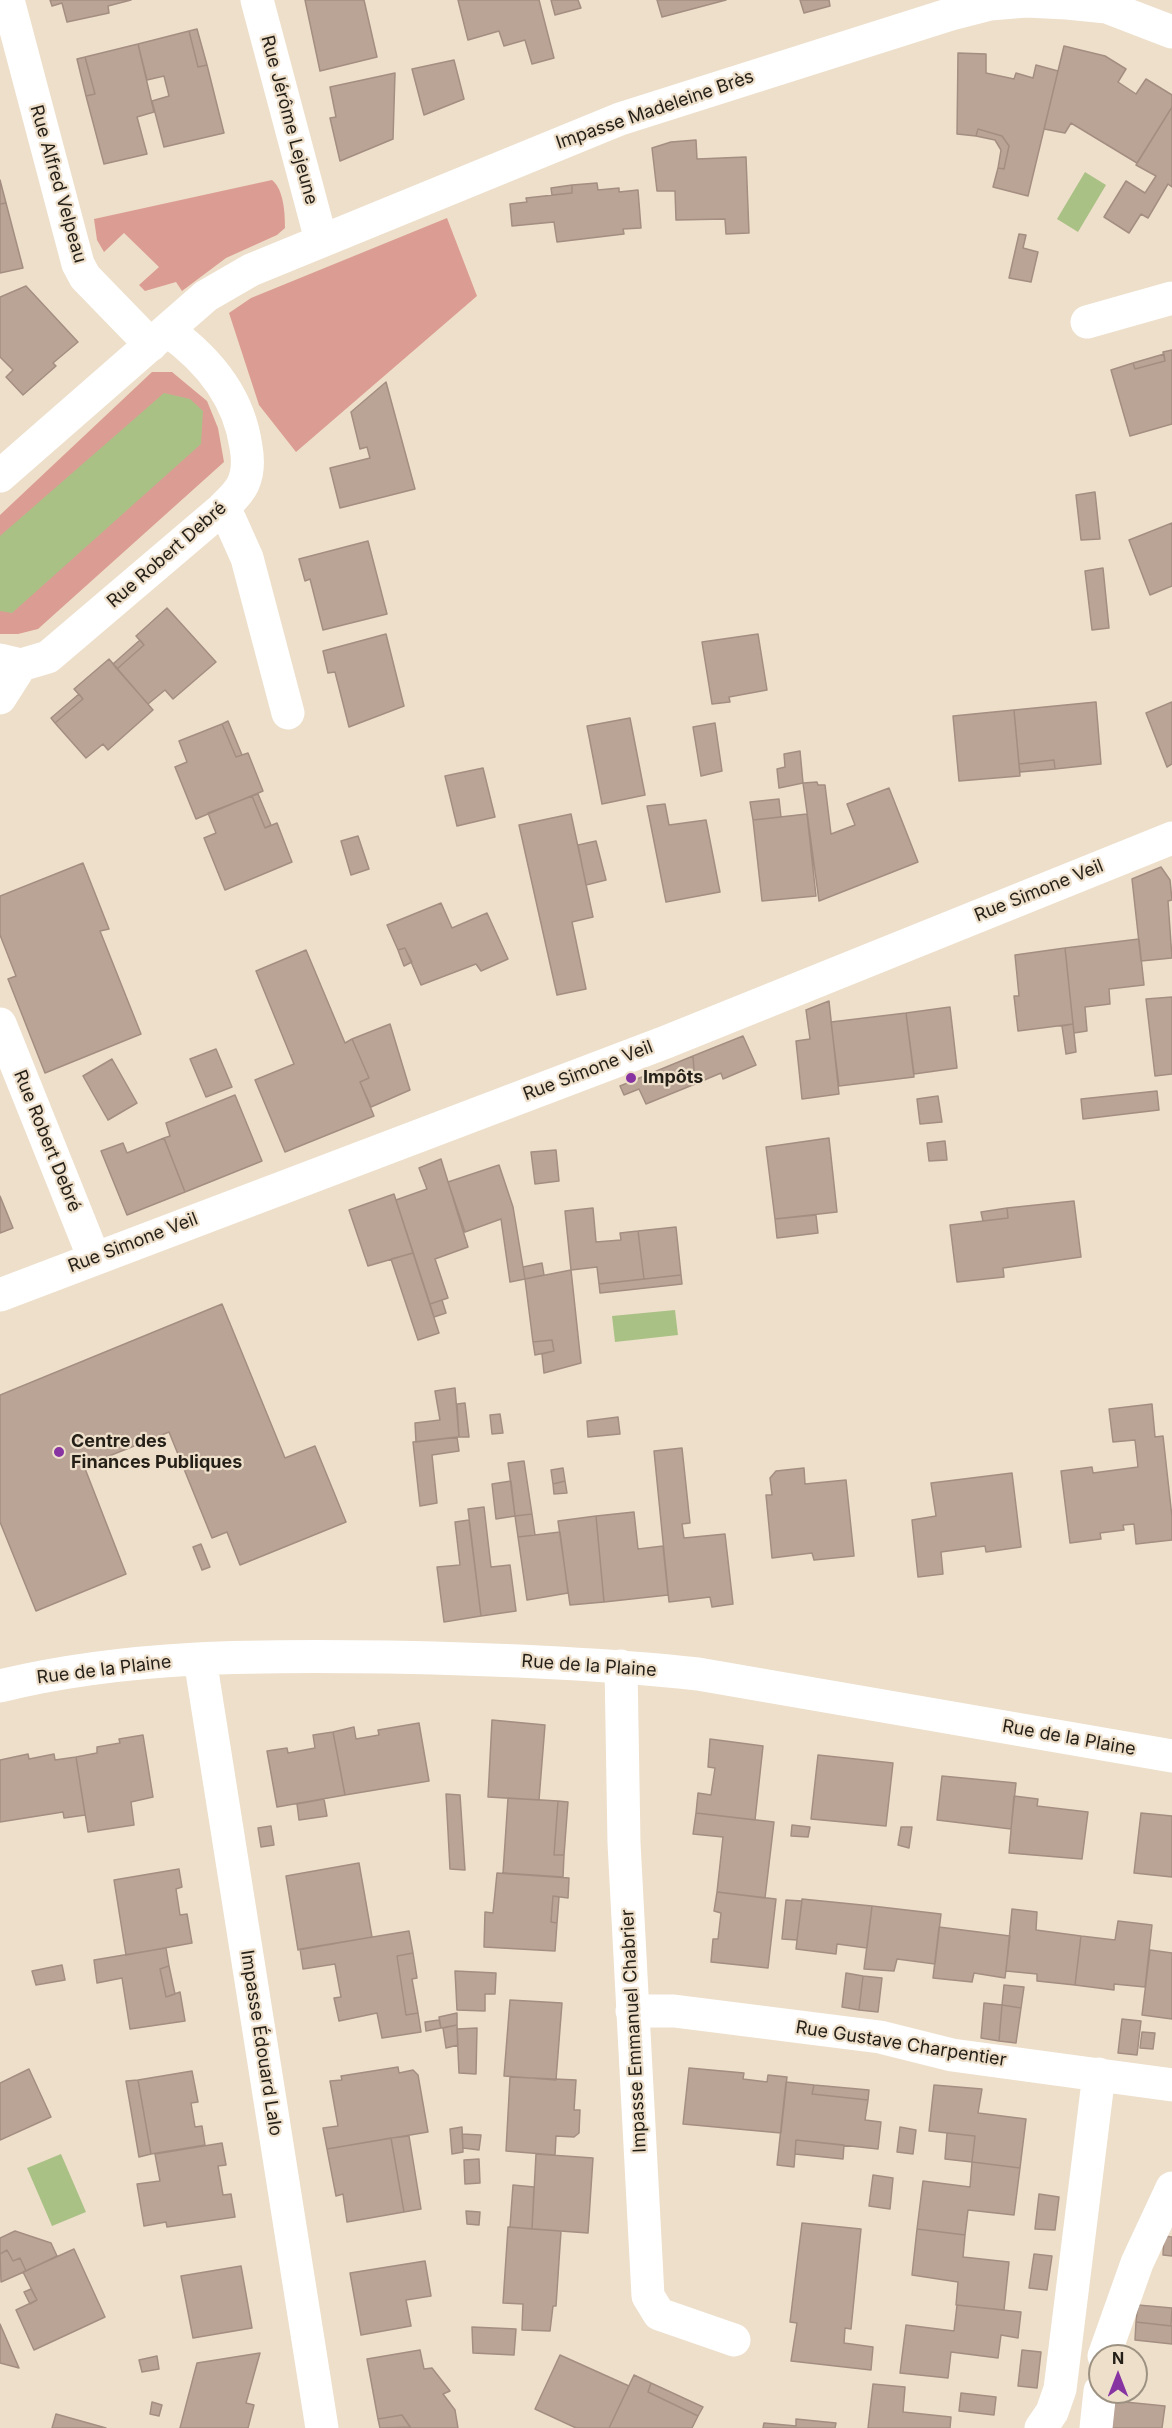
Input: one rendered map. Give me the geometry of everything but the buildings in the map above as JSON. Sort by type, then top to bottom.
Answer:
[{"type":"street","name":"Rue Alfred Velpeau","points":[[8,0],[78,264],[85,277],[159,338]]},
{"type":"street","name":"Rue Jérôme Lejeune","points":[[257,0],[321,240]]},
{"type":"street","name":"Impasse Madeleine Brès","points":[[159,338],[206,296],[225,283],[321,240],[620,119],[917,24],[980,7],[1026,1],[1107,7],[1172,32]]},
{"type":"street","points":[[1087,322],[1172,298]]},
{"type":"street","points":[[0,476],[159,338]]},
{"type":"street","name":"Rue Robert Debré","points":[[0,698],[11,662],[48,657],[222,509],[244,483],[247,468],[244,429],[224,383],[185,343],[159,338]]},
{"type":"street","points":[[222,509],[230,520],[247,558],[288,713]]},
{"type":"street","name":"Rue Simone Veil","points":[[0,1295],[666,1042],[1172,838]]},
{"type":"street","name":"Rue Robert Debré","points":[[0,1024],[94,1258]]},
{"type":"street","name":"Rue de la Plaine","points":[[0,1686],[110,1667],[200,1659],[334,1656],[472,1659],[621,1666],[698,1674],[1172,1756]]},
{"type":"street","name":"Impasse Édouard Lalo","points":[[200,1659],[322,2428]]},
{"type":"street","name":"Impasse Emmanuel Chabrier","points":[[621,1666],[624,1844],[648,2296],[659,2314],[734,2340]]},
{"type":"street","name":"Rue Gustave Charpentier","points":[[632,2011],[674,2011],[880,2037],[952,2055],[1172,2085]]},
{"type":"street","points":[[1041,2428],[1052,2412],[1060,2389],[1099,2074]]},
{"type":"street","points":[[1108,2344],[1137,2264],[1172,2188]]},
{"type":"street","points":[[1096,2428],[1099,2404]]},
{"type":"shaded area","points":[[1085,172],[1106,185],[1078,232],[1057,219]]},
{"type":"shaded area","points":[[272,180],[281,196],[285,228],[277,235],[226,258],[182,291],[176,282],[145,291],[139,285],[159,267],[124,233],[104,252],[97,240],[94,219]]},
{"type":"shaded area","points":[[447,218],[477,296],[296,452],[259,405],[229,313],[251,298]]},
{"type":"shaded area","points":[[152,372],[172,372],[207,401],[218,428],[224,462],[38,629],[18,634],[0,634],[0,515]]},
{"type":"shaded area","points":[[164,393],[190,399],[203,411],[201,444],[12,613],[0,611],[0,536]]},
{"type":"shaded area","points":[[675,1310],[678,1335],[615,1342],[612,1316]]},
{"type":"shaded area","points":[[61,2154],[86,2212],[52,2226],[27,2168]]},
{"type":"place","name":"Impôts","points":[[631,1078]]},
{"type":"place","name":"Centre des Finances Publiques","points":[[59,1452]]}]
